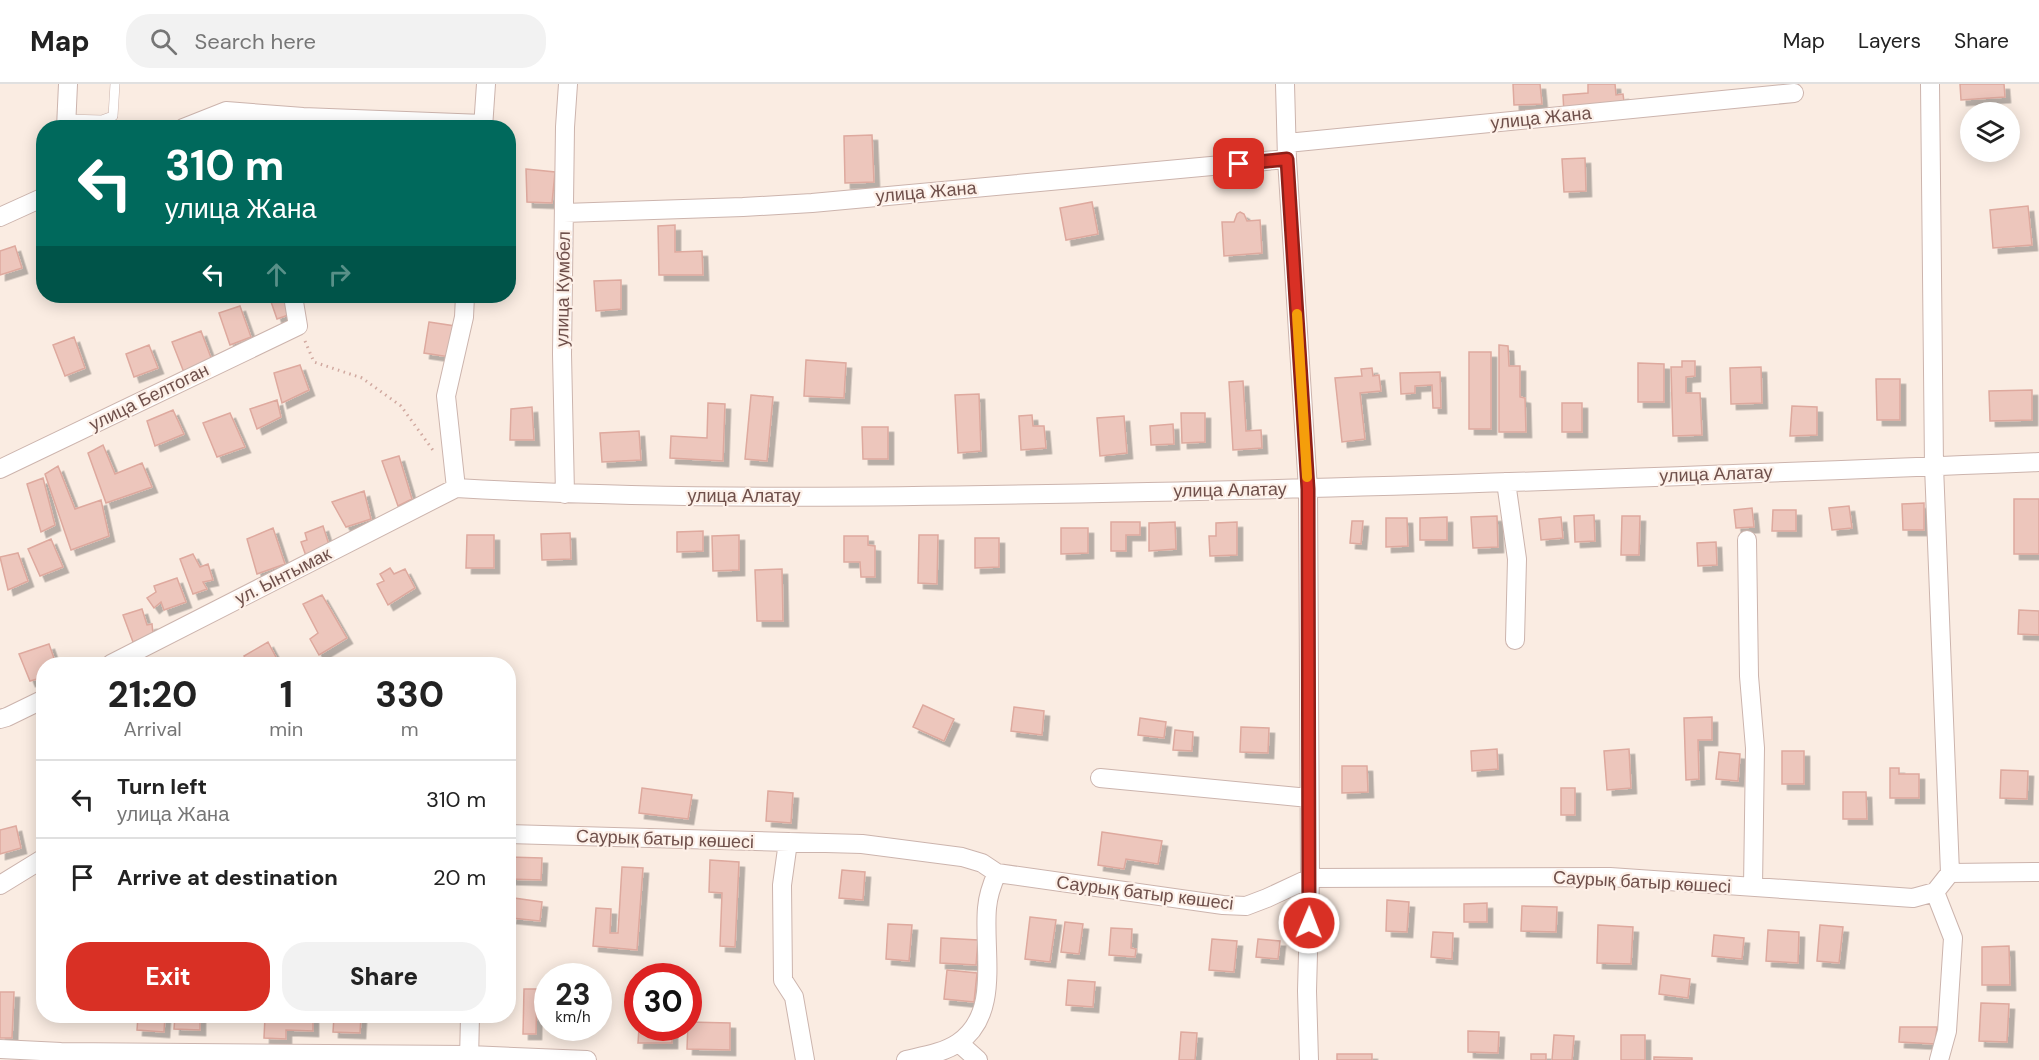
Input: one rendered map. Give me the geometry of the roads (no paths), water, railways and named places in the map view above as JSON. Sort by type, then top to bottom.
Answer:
[{"type":"street","points":[[66,120],[68,84]]},
{"type":"street","points":[[483,120],[486,84]]},
{"type":"street","name":"улица Кумбел","points":[[565,494],[562,354],[565,127],[568,84]]},
{"type":"street","points":[[1286,84],[1287,151],[1308,489],[1310,878],[1307,992],[1309,1060]]},
{"type":"street","points":[[1930,84],[1934,466],[1950,873],[1935,892],[1953,938],[1947,1031],[1939,1060]]},
{"type":"street","name":"улица Жана","points":[[564,213],[812,203],[1794,93]]},
{"type":"street","points":[[230,119],[303,117],[363,120]]},
{"type":"street","points":[[0,217],[36,201]]},
{"type":"street","name":"улица Белтоган","points":[[0,469],[297,326],[294,303]]},
{"type":"street","points":[[456,489],[446,396],[464,317],[465,303]]},
{"type":"street","name":"улица Алатау","points":[[456,489],[565,494],[924,497],[1308,489],[2039,462]]},
{"type":"street","points":[[1506,482],[1517,559],[1515,640]]},
{"type":"street","name":"ул. Ынтымак","points":[[125,657],[456,489]]},
{"type":"street","points":[[1747,540],[1749,676],[1755,748],[1754,887]]},
{"type":"street","points":[[0,718],[36,703]]},
{"type":"street","points":[[1100,778],[1309,798]]},
{"type":"street","name":"Саурық батыр көшесі","points":[[516,834],[862,844],[962,857],[982,863],[997,873],[1223,905],[1246,906],[1310,878],[1610,877],[1913,898],[1935,892]]},
{"type":"street","points":[[788,842],[782,885],[783,980],[794,997],[805,1060]]},
{"type":"street","points":[[0,885],[36,863]]},
{"type":"street","points":[[1950,873],[2039,872]]},
{"type":"street","points":[[906,1060],[941,1052],[959,1043],[972,1030],[983,1013],[986,994],[987,908],[997,873]]},
{"type":"street","points":[[469,1058],[470,1023]]},
{"type":"street","points":[[959,1043],[978,1060]]},
{"type":"street","points":[[0,1049],[61,1056],[587,1060]]},
{"type":"lane","points":[[102,120],[113,116],[115,84]]}]
